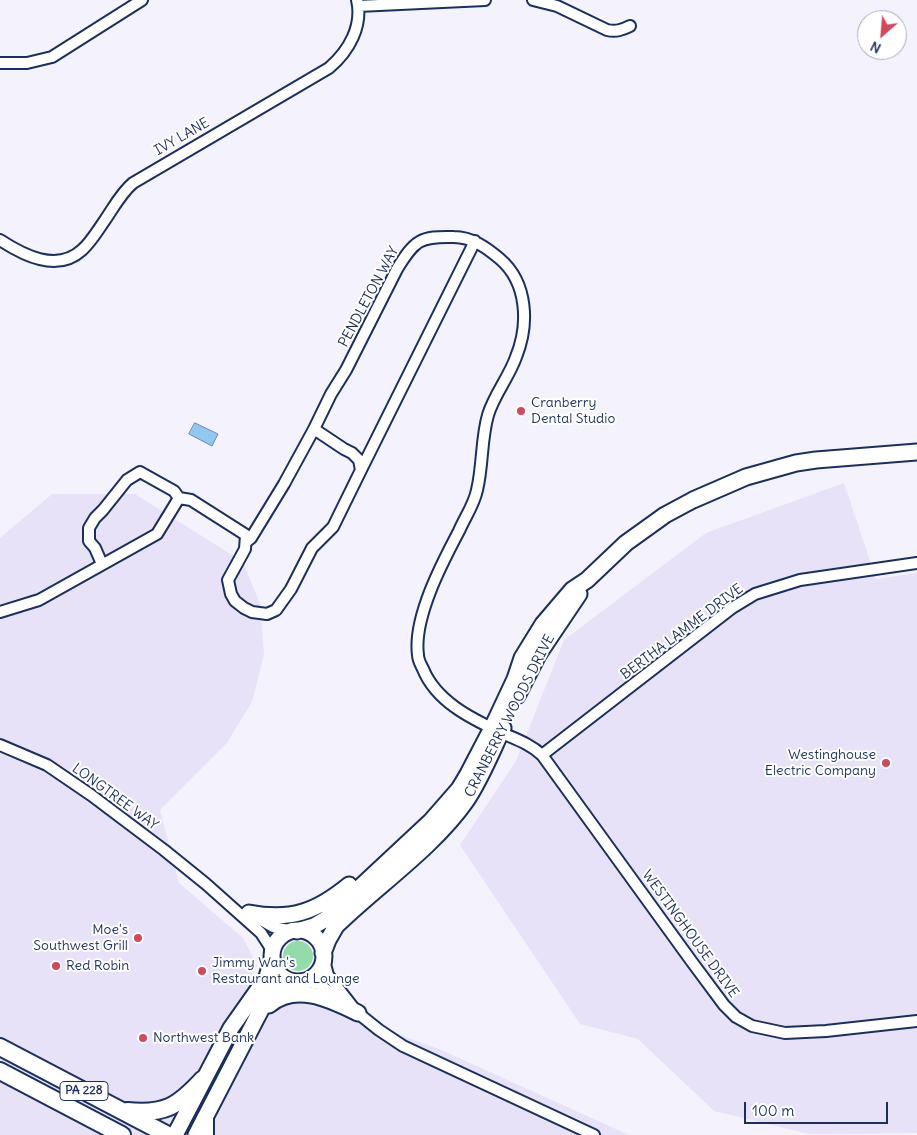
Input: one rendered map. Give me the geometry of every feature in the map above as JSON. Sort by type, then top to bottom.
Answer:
[{"type":"main road","name":"PA 228","points":[[0,1047],[168,1135]]},
{"type":"main road","name":"PA 228","points":[[0,1071],[115,1133]]},
{"type":"main road","points":[[120,1110],[147,1112],[165,1109],[182,1101],[203,1079]]},
{"type":"street","points":[[0,63],[28,63],[52,57],[142,0]]},
{"type":"street","points":[[357,3],[485,0]]},
{"type":"street","points":[[532,0],[557,6],[613,32],[630,26]]},
{"type":"street","name":"IVY LANE","points":[[0,240],[23,254],[42,260],[64,259],[81,251],[126,189],[133,183],[329,68],[336,62],[352,38],[358,19],[357,3]]},
{"type":"street","name":"PENDLETON WAY","points":[[246,542],[275,500],[397,269],[416,242],[431,237],[457,237],[475,241],[507,265],[523,297],[522,336],[517,357],[488,414],[477,489],[471,507],[430,592],[419,631],[418,656],[427,680],[445,700],[467,715],[496,730]]},
{"type":"street","points":[[102,564],[95,548],[89,541],[89,528],[128,480],[140,472],[174,491],[179,498],[191,500],[246,534],[245,549],[228,580],[231,594],[235,601],[252,612],[267,614],[276,610],[290,590],[312,548],[333,527],[475,241]]},
{"type":"street","points":[[314,429],[352,453],[359,460],[361,470]]},
{"type":"street","name":"CRANBERRY WOODS DRIVE","points":[[295,931],[321,922],[433,838],[461,807],[478,780],[514,678],[522,658],[533,639],[572,590],[587,580],[626,543],[665,515],[717,488],[746,477],[796,463],[816,460],[917,452]]},
{"type":"street","points":[[0,612],[39,600],[157,534],[179,498]]},
{"type":"street","name":"BERTHA LAMME DRIVE","points":[[542,755],[732,608],[755,594],[800,580],[917,562]]},
{"type":"street","name":"CRANBERRY WOODS DRIVE","points":[[323,955],[328,940],[336,926],[459,789],[496,730]]},
{"type":"street","name":"WESTINGHOUSE DRIVE","points":[[496,730],[526,743],[542,755],[692,962],[724,1005],[736,1017],[752,1026],[785,1033],[826,1031],[917,1021]]},
{"type":"street","name":"LONGTREE WAY","points":[[0,745],[46,765],[84,790],[206,884]]},
{"type":"street","points":[[249,913],[275,917],[292,915],[312,909],[331,899],[411,830],[441,810]]},
{"type":"street","points":[[206,884],[273,927],[307,932],[316,938],[319,942],[328,975],[358,1013]]},
{"type":"street","points":[[206,884],[261,933],[270,947],[278,972],[287,979],[314,983],[324,988],[388,1037],[403,1046],[594,1135]]},
{"type":"street","points":[[175,1135],[230,1028],[267,977],[274,946],[287,933],[295,931]]},
{"type":"street","points":[[196,1135],[205,1127],[270,993],[285,984],[299,982],[316,974],[321,967],[323,955]]},
{"type":"street","points":[[258,1017],[285,994],[295,993],[336,1002],[358,1013]]},
{"type":"shaded area","points":[[844,483],[876,579],[917,573],[917,1133],[809,1134],[714,1111],[638,1039],[580,1024],[460,845],[516,761],[564,640],[706,533]]},
{"type":"shaded area","points":[[52,494],[135,494],[243,562],[260,604],[264,654],[252,702],[226,744],[160,810],[179,883],[243,938],[257,965],[247,984],[276,1004],[296,998],[439,1049],[629,1135],[0,1135],[0,538]]},
{"type":"green space","points":[[298,941],[304,942],[312,950],[312,962],[304,970],[298,971],[292,970],[284,962],[283,956],[284,950],[292,942]]},
{"type":"water","points":[[195,423],[218,434],[212,446],[189,434]]},
{"type":"place","name":"Cranberry Dental Studio","points":[[521,411]]},
{"type":"place","name":"Westinghouse Electric Company","points":[[886,763]]},
{"type":"place","name":"Moe's Southwest Grill","points":[[138,938]]},
{"type":"place","name":"Red Robin","points":[[56,966]]},
{"type":"place","name":"Jimmy Wan's Restaurant and Lounge","points":[[202,971]]},
{"type":"place","name":"Northwest Bank","points":[[143,1038]]}]
